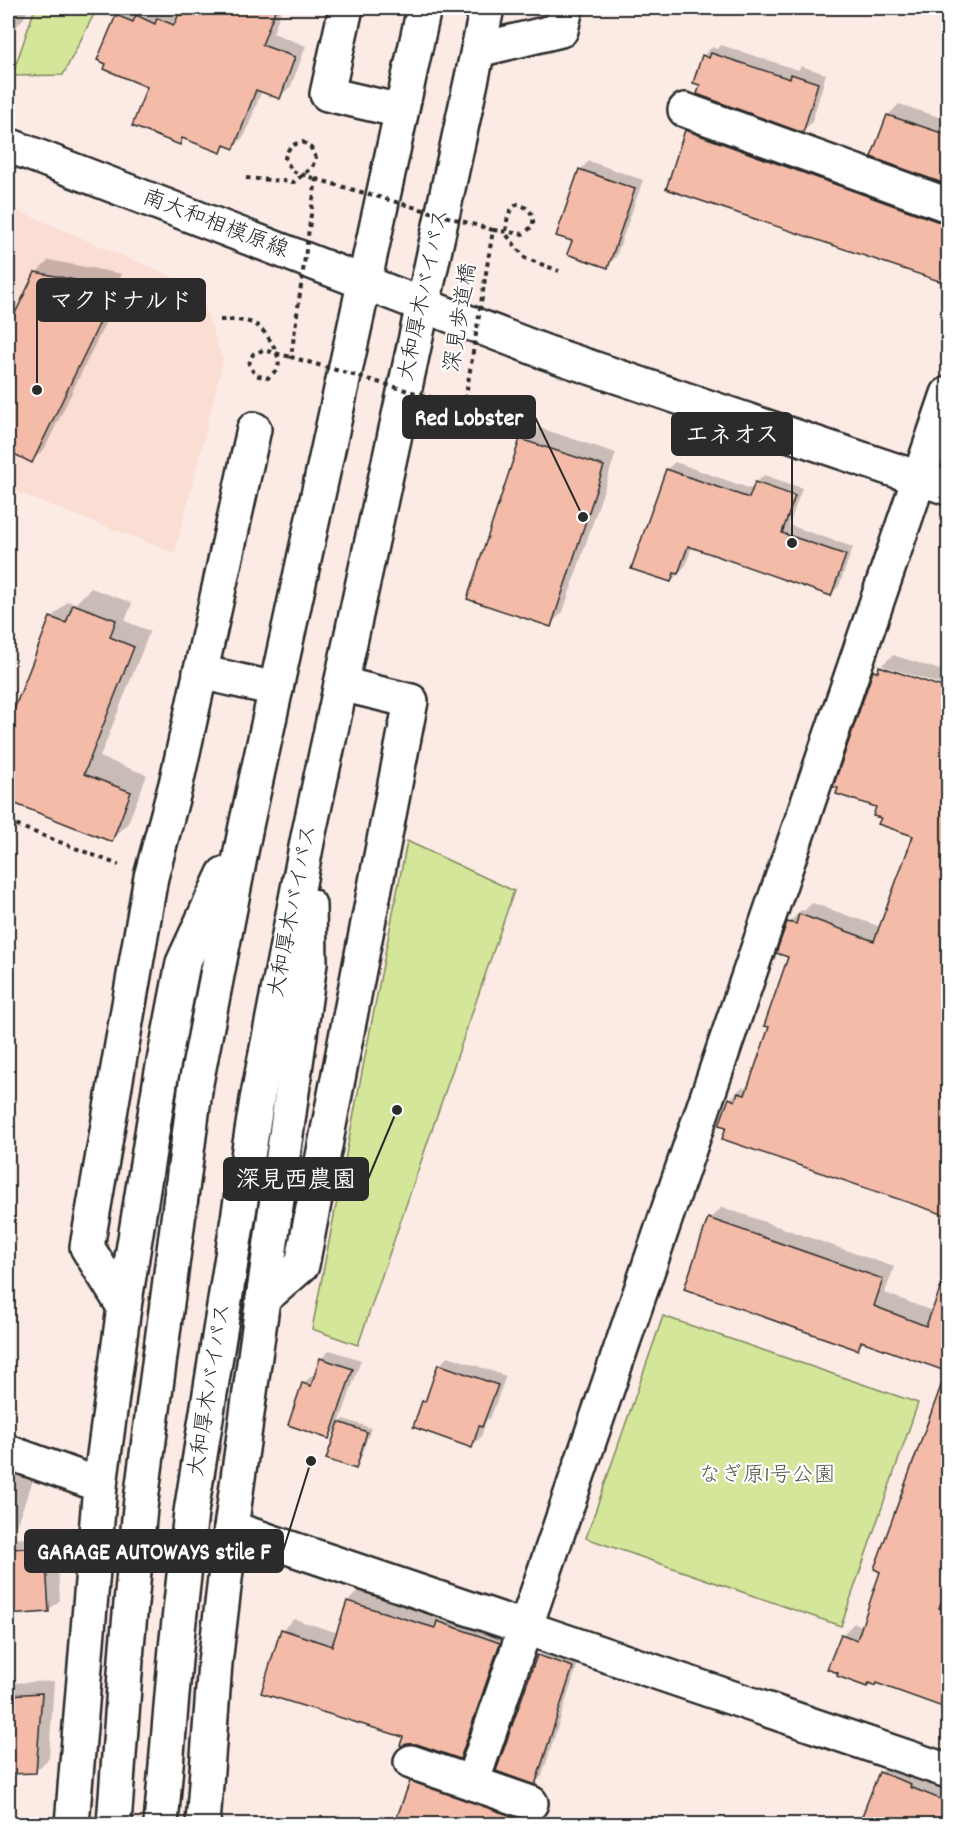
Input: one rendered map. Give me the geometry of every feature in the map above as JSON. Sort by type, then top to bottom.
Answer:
[{"type":"main road","points":[[346,8],[327,94],[401,111]]},
{"type":"main road","points":[[114,1824],[126,1646],[140,1508],[196,1083],[246,826],[424,8]]},
{"type":"main road","name":"大和厚木バイパス","points":[[161,1824],[176,1647],[191,1512],[257,1100],[308,837],[487,8]]},
{"type":"main road","points":[[478,50],[561,30],[566,8]]},
{"type":"main road","points":[[685,110],[948,205]]},
{"type":"main road","name":"南大和相模原線","points":[[8,145],[545,352],[934,483]]},
{"type":"main road","points":[[472,1783],[525,1627],[934,483],[948,394]]},
{"type":"main road","points":[[124,1307],[87,1247],[151,877],[176,784],[254,429]]},
{"type":"main road","points":[[200,672],[276,688]]},
{"type":"main road","points":[[263,1299],[302,1264],[411,701],[341,684]]},
{"type":"main road","points":[[72,1824],[100,1485],[124,1307],[159,1088],[183,963],[246,826]]},
{"type":"main road","points":[[203,1824],[215,1663],[231,1528],[310,963],[308,837]]},
{"type":"main road","points":[[8,1452],[100,1485]]},
{"type":"main road","points":[[231,1528],[948,1771]]},
{"type":"main road","points":[[411,1762],[531,1803]]},
{"type":"path","points":[[246,178],[294,182],[303,175],[312,167],[316,158],[311,148],[303,142],[293,144],[287,150],[285,158],[292,171],[300,174],[308,176],[316,179],[493,230],[504,231],[514,233],[523,234],[533,226],[534,217],[528,207],[518,204],[511,208],[508,216],[507,225],[506,234],[525,258],[559,271]]},
{"type":"path","points":[[291,357],[316,179]]},
{"type":"path","name":"深見歩道橋","points":[[220,320],[243,320],[258,326],[268,338],[275,350],[279,360],[277,369],[268,378],[255,375],[249,364],[253,354],[263,350],[273,352],[282,355],[291,357],[464,407],[493,230]]},
{"type":"path","points":[[464,407],[473,408],[482,410],[491,411],[497,420],[496,428],[490,435],[483,437],[474,433],[470,421],[476,410],[483,405],[490,400],[510,401],[527,413]]},
{"type":"path","points":[[8,822],[151,877]]},
{"type":"shaded area","points":[[9,207],[198,288],[223,361],[175,553],[8,489]]},
{"type":"green space","points":[[35,8],[97,8],[63,75],[12,76]]},
{"type":"green space","points":[[407,841],[514,891],[358,1345],[312,1329]]},
{"type":"green space","name":"なぎ原1号公園","points":[[663,1316],[918,1403],[841,1626],[586,1538]]},
{"type":"building","points":[[186,8],[276,8],[262,45],[295,57],[280,99],[256,90],[234,149],[224,145],[221,153],[182,138],[180,145],[132,126],[147,87],[104,69],[106,64],[97,60],[116,15],[133,22],[136,15],[155,24],[157,18],[174,25],[179,14],[183,16]]},
{"type":"building","points":[[711,53],[790,79],[791,74],[818,83],[803,133],[697,94],[700,85],[693,83],[702,55],[709,58]]},
{"type":"building","points":[[887,115],[948,135],[948,185],[871,157]]},
{"type":"building","points":[[685,130],[942,223],[948,223],[948,284],[666,189]]},
{"type":"building","points":[[579,169],[635,189],[608,268],[567,254],[572,241],[556,236]]},
{"type":"building","points":[[35,272],[110,287],[98,312],[104,314],[32,463],[8,451],[8,328]]},
{"type":"building","points":[[520,439],[604,466],[551,627],[467,599]]},
{"type":"building","points":[[666,469],[749,498],[755,482],[795,496],[782,533],[846,555],[831,596],[688,546],[678,574],[674,573],[671,582],[631,569]]},
{"type":"building","points":[[73,604],[116,620],[110,637],[134,647],[84,774],[131,792],[112,842],[8,801],[8,725],[50,617],[66,623]]},
{"type":"building","points":[[879,666],[948,689],[948,1216],[722,1139],[726,1127],[719,1125],[729,1098],[735,1101],[738,1093],[745,1095],[769,1027],[764,1026],[788,957],[776,953],[787,922],[796,924],[799,914],[874,941],[913,836],[878,824],[881,818],[873,816],[876,807],[836,794],[838,788],[833,787],[873,671],[878,672]]},
{"type":"building","points":[[708,1218],[883,1279],[874,1306],[926,1326],[946,1274],[948,1274],[948,1372],[861,1341],[858,1350],[684,1289]]},
{"type":"building","points":[[320,1358],[353,1369],[329,1439],[288,1425],[302,1383],[311,1386]]},
{"type":"building","points":[[438,1364],[498,1385],[482,1427],[479,1426],[472,1448],[413,1427],[422,1401],[425,1402]]},
{"type":"building","points":[[945,1375],[948,1376],[948,1583],[939,1608],[948,1611],[948,1709],[876,1683],[875,1686],[869,1683],[867,1687],[837,1676],[838,1673],[827,1669],[841,1634],[857,1640],[880,1572],[874,1569]]},
{"type":"building","points":[[339,1422],[367,1432],[356,1469],[326,1459]]},
{"type":"building","points":[[45,1547],[49,1612],[8,1615],[8,1549]]},
{"type":"building","points":[[347,1601],[435,1628],[437,1621],[500,1643],[460,1759],[417,1744],[403,1746],[400,1745],[403,1737],[261,1693],[281,1629],[332,1646]]},
{"type":"building","points":[[537,1655],[573,1667],[535,1785],[496,1771]]},
{"type":"building","points":[[42,1693],[36,1773],[8,1774],[8,1695]]},
{"type":"building","points":[[879,1772],[948,1802],[948,1824],[859,1824]]},
{"type":"building","points":[[410,1781],[523,1820],[521,1824],[417,1824],[397,1817]]},
{"type":"place","name":"マクドナルド","points":[[37,390]]},
{"type":"place","name":"Red Lobster","points":[[583,517]]},
{"type":"place","name":"エネオス","points":[[792,543]]},
{"type":"place","name":"深見西農園","points":[[397,1110]]},
{"type":"place","name":"GARAGE AUTOWAYS stile F","points":[[311,1461]]}]
